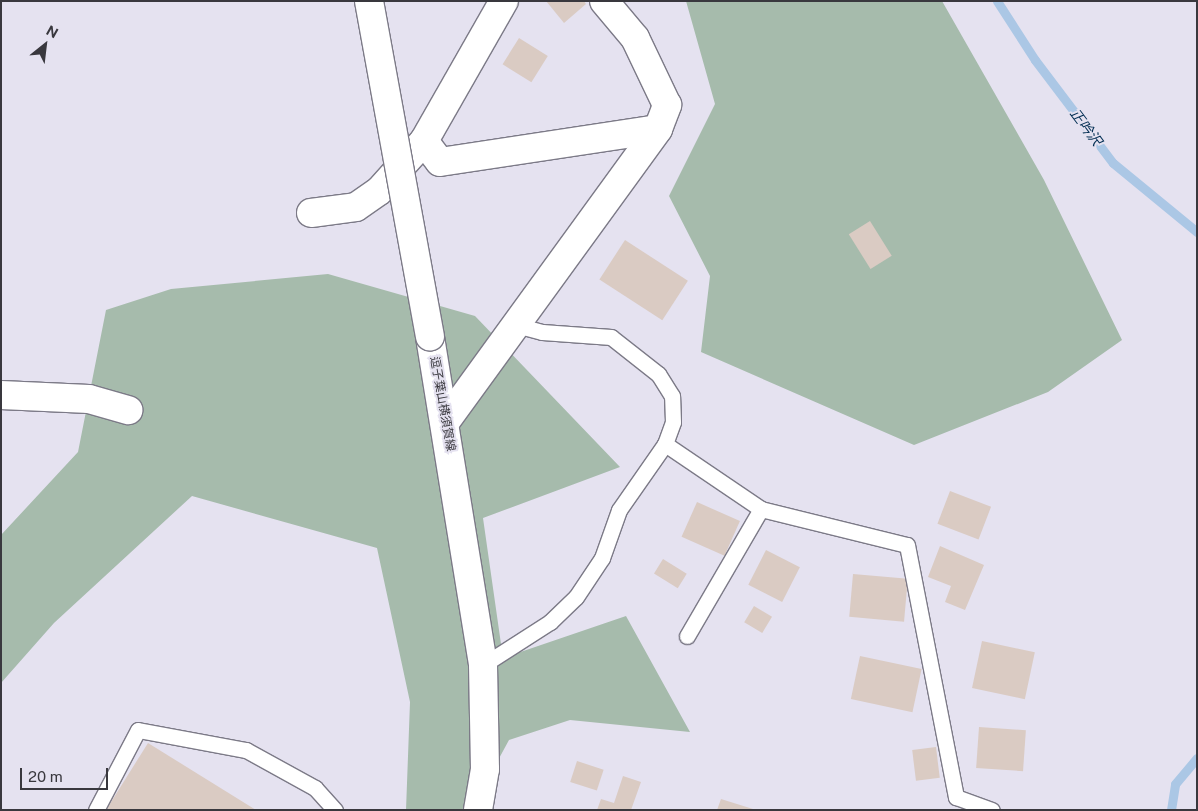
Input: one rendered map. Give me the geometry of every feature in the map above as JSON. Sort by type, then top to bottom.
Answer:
[{"type":"street","name":"逗子葉山横須賀線","points":[[369,1],[446,422],[483,664],[485,769],[478,810]]},
{"type":"street","points":[[311,212],[356,207],[379,191],[424,142],[504,1]]},
{"type":"street","points":[[446,422],[658,129],[667,105],[634,38],[604,1]]},
{"type":"street","points":[[424,142],[440,162],[658,129]]},
{"type":"street","points":[[1,395],[89,399],[128,410]]},
{"type":"lane","points":[[483,664],[550,622],[576,597],[602,558],[619,510],[665,444],[673,422],[672,396],[636,353],[611,337],[542,332],[516,325]]},
{"type":"lane","points":[[665,444],[761,509],[908,545],[956,797],[992,810]]},
{"type":"lane","points":[[688,636],[761,509]]},
{"type":"lane","points":[[96,810],[138,730],[246,750],[315,788],[335,810]]},
{"type":"green space","points":[[686,1],[942,1],[1044,180],[1122,340],[1048,392],[914,445],[701,352],[710,276],[669,196],[715,104]]},
{"type":"green space","points":[[328,274],[475,316],[620,467],[483,518],[503,658],[626,616],[690,732],[570,720],[509,740],[471,810],[406,810],[410,702],[377,548],[192,496],[54,623],[1,683],[1,535],[78,452],[106,310],[171,289]]},
{"type":"building","points":[[546,1],[584,1],[586,4],[564,23]]},
{"type":"building","points":[[519,38],[548,56],[531,82],[503,64]]},
{"type":"building","points":[[870,221],[892,256],[871,269],[849,234]]},
{"type":"building","points":[[625,240],[688,281],[662,320],[599,279]]},
{"type":"building","points":[[950,491],[991,507],[979,539],[937,524]]},
{"type":"building","points":[[697,502],[740,521],[724,556],[682,537]]},
{"type":"building","points":[[940,546],[984,565],[965,610],[945,602],[951,586],[928,577]]},
{"type":"building","points":[[766,550],[800,567],[782,602],[748,585]]},
{"type":"building","points":[[663,559],[687,574],[678,588],[654,573]]},
{"type":"building","points":[[853,574],[908,579],[904,622],[849,617]]},
{"type":"building","points":[[754,606],[772,617],[762,633],[744,622]]},
{"type":"building","points":[[982,641],[1035,652],[1025,699],[972,688]]},
{"type":"building","points":[[860,656],[922,669],[912,712],[851,699]]},
{"type":"building","points":[[979,727],[1026,730],[1023,771],[976,768]]},
{"type":"building","points":[[148,743],[256,810],[106,810]]},
{"type":"building","points":[[936,747],[940,778],[916,781],[912,750]]},
{"type":"building","points":[[577,761],[604,770],[597,791],[570,782]]},
{"type":"building","points":[[623,776],[641,782],[631,810],[597,810],[601,799],[614,803]]},
{"type":"building","points":[[721,799],[753,809],[753,810],[717,810]]},
{"type":"waterway","name":"正吟沢","points":[[997,1],[1035,60],[1113,163],[1197,232]]},
{"type":"waterway","name":"正吟沢","points":[[1171,810],[1175,784],[1197,758]]}]
